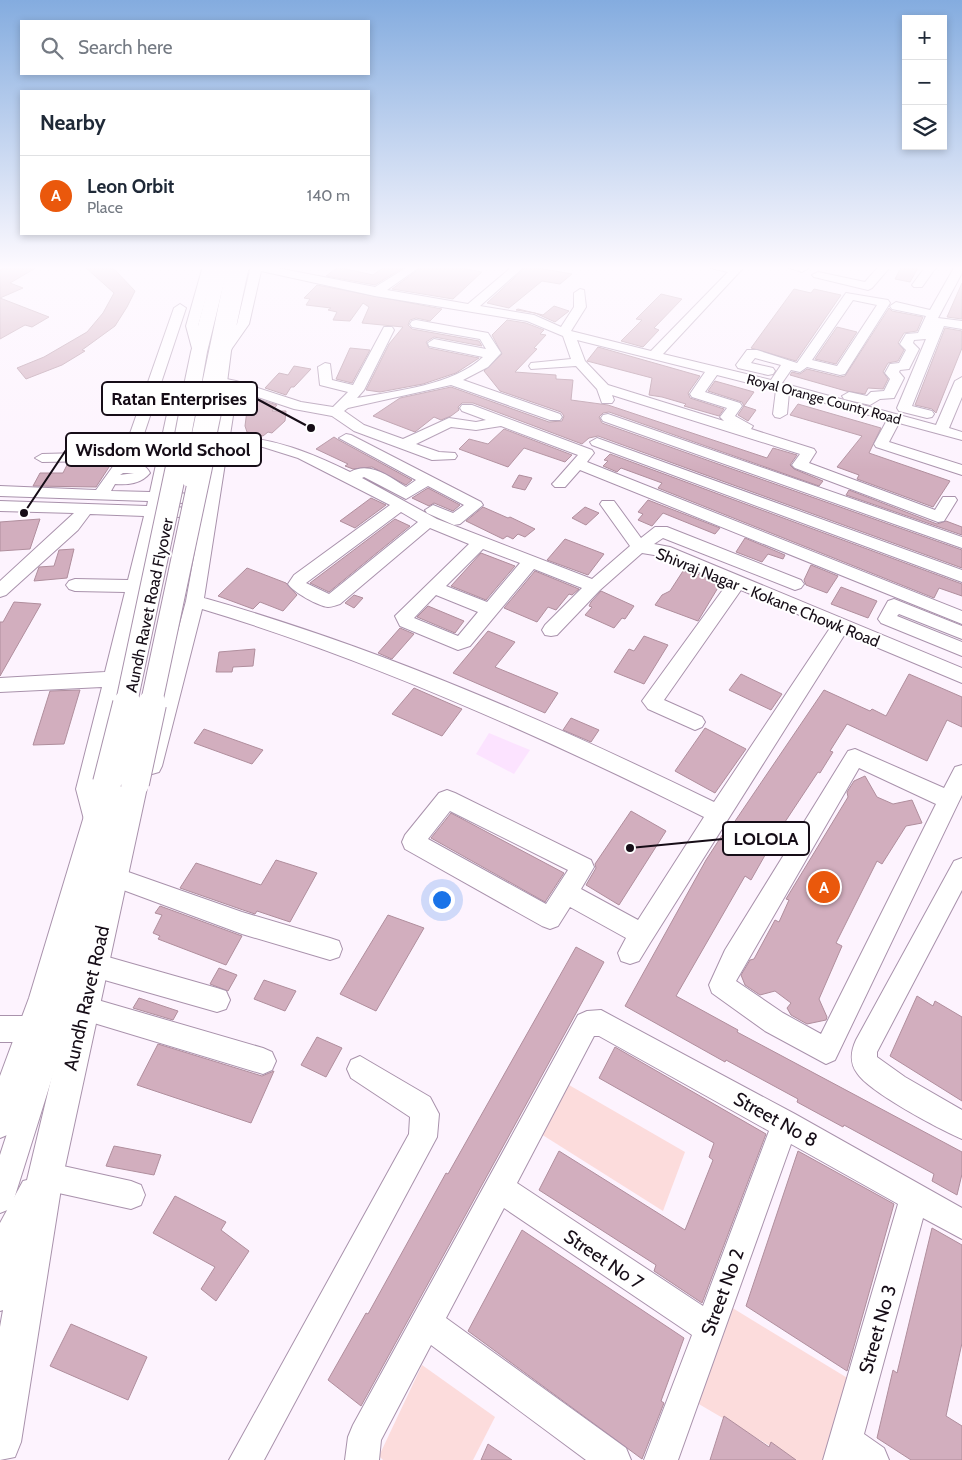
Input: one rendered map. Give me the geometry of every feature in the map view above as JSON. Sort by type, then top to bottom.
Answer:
[{"type":"main road","points":[[193,384],[204,334]]},
{"type":"main road","points":[[212,395],[227,334]]},
{"type":"main road","name":"Aundh Ravet Road Flyover","points":[[193,384],[212,395]]},
{"type":"main road","name":"Aundh Ravet Road Flyover","points":[[127,820],[121,784],[128,701],[157,567],[212,395]]},
{"type":"main road","name":"Aundh Ravet Road Flyover","points":[[95,824],[121,784],[212,395]]},
{"type":"main road","name":"Aundh Ravet Road","points":[[0,1442],[46,1176],[127,820]]},
{"type":"main road","name":"Aundh Ravet Road","points":[[0,1121],[32,1029],[45,998],[95,824]]},
{"type":"main road","name":"Aundh Ravet Road","points":[[0,1292],[11,1240],[46,1176]]},
{"type":"street","points":[[122,456],[134,443],[171,334]]},
{"type":"street","points":[[194,334],[199,352]]},
{"type":"street","points":[[127,820],[149,776],[195,601],[223,439],[212,395],[222,334]]},
{"type":"street","points":[[223,351],[235,334]]},
{"type":"street","points":[[340,408],[357,390],[386,334]]},
{"type":"street","points":[[212,395],[299,406],[340,408],[453,381],[492,356],[495,352],[484,336],[473,334]]},
{"type":"street","points":[[560,484],[587,453],[608,418],[608,405],[603,388],[579,362],[567,334]]},
{"type":"street","name":"Royal Orange County Road","points":[[571,334],[713,370],[782,378],[820,397],[862,404],[895,418],[944,424],[962,436]]},
{"type":"street","points":[[654,355],[674,334]]},
{"type":"street","points":[[780,414],[782,378],[800,368],[823,334]]},
{"type":"street","points":[[804,362],[840,371],[864,334]]},
{"type":"street","points":[[862,404],[870,401],[876,395],[889,395],[897,378],[892,373],[895,367],[904,366],[913,349],[906,344],[910,337],[922,336],[923,334]]},
{"type":"street","points":[[935,334],[904,408],[944,424],[962,381]]},
{"type":"street","points":[[434,343],[482,352],[492,356]]},
{"type":"street","points":[[536,366],[579,362]]},
{"type":"street","points":[[325,367],[325,382],[357,390]]},
{"type":"street","points":[[713,370],[698,394],[735,406],[727,417],[728,420],[783,437]]},
{"type":"street","points":[[453,381],[555,417]]},
{"type":"street","points":[[95,824],[87,789],[178,400],[193,384]]},
{"type":"street","points":[[603,388],[809,452],[800,466],[938,516],[949,500]]},
{"type":"street","points":[[340,408],[359,428],[437,457],[450,456]]},
{"type":"street","points":[[468,408],[587,453],[962,576]]},
{"type":"street","points":[[608,418],[962,543]]},
{"type":"street","points":[[895,418],[881,444],[962,470]]},
{"type":"street","points":[[404,444],[449,422],[476,426],[502,421]]},
{"type":"street","points":[[223,439],[251,441],[282,447],[351,478],[404,499],[412,500],[454,520],[475,505],[346,438]]},
{"type":"street","points":[[587,453],[962,618]]},
{"type":"street","points":[[42,458],[166,455]]},
{"type":"street","points":[[102,494],[110,478]]},
{"type":"street","points":[[427,480],[300,579],[297,584],[332,601],[429,522]]},
{"type":"street","points":[[0,490],[102,494],[155,504]]},
{"type":"street","points":[[404,499],[429,522],[594,586]]},
{"type":"street","points":[[0,506],[84,510],[155,504],[211,506]]},
{"type":"street","points":[[608,504],[639,548],[661,531],[795,584]]},
{"type":"street","points":[[0,590],[72,526],[84,510]]},
{"type":"street","points":[[481,542],[404,616],[406,622],[458,643],[468,637],[531,561]]},
{"type":"street","points":[[343,547],[376,565]]},
{"type":"street","name":"Shivraj Nagar - Kokane Chowk Road","points":[[551,630],[594,586],[639,548],[664,551],[962,676]]},
{"type":"street","points":[[695,722],[652,701],[737,583]]},
{"type":"street","points":[[75,585],[135,586]]},
{"type":"street","points":[[433,587],[490,610]]},
{"type":"street","points":[[195,601],[262,620],[482,706],[623,767],[718,814]]},
{"type":"street","points":[[962,632],[894,605],[886,619],[962,649]]},
{"type":"street","points":[[566,894],[636,944],[841,625]]},
{"type":"street","points":[[0,685],[113,679]]},
{"type":"street","points":[[949,800],[855,757],[721,985],[760,1014],[826,1051],[949,800],[962,773]]},
{"type":"street","points":[[0,1199],[64,999],[121,784]]},
{"type":"street","points":[[447,799],[583,867],[566,894],[550,918],[413,842],[447,799]]},
{"type":"street","points":[[962,868],[865,1049],[864,1056],[866,1065],[880,1076],[962,1125]]},
{"type":"street","points":[[114,877],[242,923],[330,949]]},
{"type":"street","points":[[94,965],[216,1000]]},
{"type":"street","points":[[84,1008],[263,1060]]},
{"type":"street","name":"Street No 8","points":[[500,1189],[587,1024],[601,1023],[962,1224]]},
{"type":"street","points":[[0,1029],[32,1029]]},
{"type":"street","points":[[246,1460],[422,1137],[425,1114],[420,1107],[360,1069]]},
{"type":"street","name":"Street No 2","points":[[661,1460],[785,1124]]},
{"type":"street","points":[[46,1176],[131,1195]]},
{"type":"street","points":[[362,1460],[365,1437],[500,1189]]},
{"type":"street","name":"Street No 7","points":[[500,1189],[709,1328]]},
{"type":"street","name":"Street No 3","points":[[842,1450],[914,1197]]},
{"type":"street","points":[[427,1323],[614,1460]]},
{"type":"street","points":[[842,1450],[872,1460]]},
{"type":"shaded area","points":[[489,733],[530,750],[514,774],[476,754]]},
{"type":"shaded area","points":[[569,1085],[685,1152],[663,1211],[541,1134]]},
{"type":"shaded area","points":[[726,1304],[854,1382],[834,1460],[794,1460],[692,1400]]},
{"type":"shaded area","points":[[422,1365],[495,1417],[473,1460],[383,1460],[379,1456]]},
{"type":"building","points":[[0,334],[9,334],[0,339]]},
{"type":"building","points":[[83,334],[104,334],[82,350],[85,351],[62,365],[26,379],[17,368],[44,357]]},
{"type":"building","points":[[397,334],[441,334],[479,341],[482,346],[434,337],[426,342],[429,348],[479,358],[456,373],[423,384],[380,392],[366,390],[389,344]]},
{"type":"building","points":[[628,334],[655,334],[643,347],[621,341]]},
{"type":"building","points":[[761,334],[814,334],[796,361],[751,348]]},
{"type":"building","points":[[832,334],[856,334],[836,364],[815,359]]},
{"type":"building","points":[[872,334],[903,334],[898,343],[904,350],[898,361],[888,363],[883,372],[888,379],[883,389],[868,388],[865,394],[846,391],[790,375],[792,372],[800,374],[807,369],[840,377],[845,376]]},
{"type":"building","points":[[943,334],[962,334],[962,348],[936,413],[932,409],[915,405]]},
{"type":"building","points":[[492,335],[546,335],[534,348],[537,349],[515,372],[556,375],[556,379],[573,380],[571,400],[608,405],[767,458],[773,448],[797,455],[790,465],[794,469],[823,481],[819,486],[609,412],[603,413],[599,417],[602,423],[962,550],[962,568],[598,436],[589,438],[582,444],[473,403],[462,403],[458,407],[459,410],[441,420],[434,417],[415,432],[373,416],[400,398],[451,387],[549,422],[562,421],[564,416],[561,412],[500,391],[484,371],[502,354]]},
{"type":"building","points":[[598,347],[700,376],[688,393],[690,398],[724,409],[719,416],[684,406],[686,404],[649,395],[652,378],[587,361]]},
{"type":"building","points":[[350,348],[370,350],[352,383],[336,379]]},
{"type":"building","points":[[294,366],[311,369],[294,387],[291,387],[286,395],[265,388],[279,373],[288,375]]},
{"type":"building","points":[[715,381],[754,392],[744,406],[742,402],[708,391]]},
{"type":"building","points":[[255,398],[277,405],[272,411],[286,411],[285,421],[272,433],[268,432],[263,436],[247,432],[245,426],[248,402]]},
{"type":"building","points":[[798,404],[881,428],[869,453],[950,481],[933,507],[857,479],[859,475],[837,467],[862,436],[790,415]]},
{"type":"building","points":[[744,406],[756,410],[748,421],[738,415]]},
{"type":"building","points":[[504,429],[572,455],[565,462],[524,448],[508,467],[459,449],[469,439],[488,444]]},
{"type":"building","points":[[334,437],[412,480],[406,485],[372,467],[353,469],[345,466],[348,464],[316,449]]},
{"type":"building","points":[[610,454],[962,584],[962,596],[939,588],[934,598],[658,488],[662,483],[621,468],[617,472],[603,466],[608,461],[604,460]]},
{"type":"building","points":[[68,463],[111,464],[96,487],[33,486],[40,473],[63,473]]},
{"type":"building","points":[[519,475],[532,478],[525,490],[512,487]]},
{"type":"building","points":[[428,488],[460,505],[453,511],[434,503],[429,506],[412,498]]},
{"type":"building","points":[[849,490],[937,524],[946,521],[962,527],[962,535],[846,495]]},
{"type":"building","points":[[371,498],[386,505],[355,528],[340,521]]},
{"type":"building","points":[[648,500],[720,528],[715,534],[663,513],[652,526],[638,520],[643,514],[638,512]]},
{"type":"building","points":[[483,507],[535,529],[525,537],[518,534],[513,539],[507,536],[503,539],[466,521]]},
{"type":"building","points":[[585,507],[599,513],[586,525],[572,518]]},
{"type":"building","points":[[40,519],[30,549],[0,551],[0,522]]},
{"type":"building","points":[[395,519],[410,526],[329,592],[310,583]]},
{"type":"building","points":[[745,538],[785,555],[783,559],[768,554],[762,562],[736,552]]},
{"type":"building","points":[[565,539],[604,554],[588,575],[547,560]]},
{"type":"building","points":[[74,549],[67,578],[34,581],[39,567],[54,566],[59,550]]},
{"type":"building","points":[[481,553],[515,566],[486,600],[451,586]]},
{"type":"building","points":[[811,565],[838,576],[827,593],[806,585],[804,580]]},
{"type":"building","points":[[247,568],[286,583],[297,595],[283,611],[260,602],[253,609],[218,596]]},
{"type":"building","points":[[688,570],[714,581],[719,586],[698,621],[655,605],[662,595],[670,591],[683,571],[687,572]]},
{"type":"building","points":[[535,571],[579,589],[572,595],[569,594],[556,610],[548,607],[537,622],[504,608]]},
{"type":"building","points":[[841,587],[877,601],[868,618],[831,604]]},
{"type":"building","points":[[601,591],[634,606],[625,619],[622,618],[614,628],[585,615],[592,607],[589,606],[591,602]]},
{"type":"building","points":[[354,595],[363,598],[354,608],[345,603]]},
{"type":"building","points":[[14,602],[41,604],[0,676],[0,622],[3,622]]},
{"type":"building","points":[[428,606],[464,621],[455,633],[417,617]]},
{"type":"building","points":[[400,628],[414,634],[392,659],[378,653]]},
{"type":"building","points":[[488,631],[515,642],[495,667],[558,693],[545,713],[453,673]]},
{"type":"building","points":[[644,636],[668,645],[644,684],[614,672],[629,649],[634,651]]},
{"type":"building","points":[[255,649],[253,666],[233,667],[232,672],[216,672],[219,652]]},
{"type":"building","points":[[741,674],[782,694],[771,710],[729,690]]},
{"type":"building","points":[[909,674],[962,697],[962,727],[947,720],[927,761],[847,724],[830,751],[833,752],[777,834],[751,880],[745,876],[676,996],[738,1030],[737,1032],[962,1152],[962,1174],[957,1195],[932,1181],[934,1174],[844,1125],[843,1127],[797,1102],[798,1099],[726,1060],[725,1062],[625,1006],[706,860],[728,826],[731,827],[824,690],[870,711],[872,709],[886,716]]},
{"type":"building","points":[[414,688],[462,709],[442,736],[392,714]]},
{"type":"building","points":[[80,690],[64,744],[33,745],[50,691]]},
{"type":"building","points":[[571,718],[599,730],[591,742],[563,730]]},
{"type":"building","points":[[705,728],[746,749],[715,793],[675,771]]},
{"type":"building","points":[[204,729],[263,750],[252,764],[194,743]]},
{"type":"building","points":[[865,776],[877,797],[893,804],[912,800],[922,823],[906,826],[882,864],[877,861],[836,943],[842,946],[819,999],[827,1017],[826,1020],[807,1024],[791,1015],[787,1008],[791,1003],[775,991],[760,995],[745,985],[741,975],[750,960],[754,959],[775,920],[779,922],[789,900],[786,899],[848,797],[847,792],[854,781]]},
{"type":"building","points":[[631,811],[666,831],[619,905],[586,885],[596,868],[595,864]]},
{"type":"building","points":[[451,813],[564,873],[545,902],[431,838]]},
{"type":"building","points":[[276,860],[317,873],[290,922],[257,911],[255,914],[180,888],[196,863],[261,885]]},
{"type":"building","points":[[160,906],[242,936],[226,965],[158,939],[160,936],[153,933],[162,915],[155,913]]},
{"type":"building","points":[[388,915],[424,928],[376,1011],[340,994]]},
{"type":"building","points":[[576,947],[604,962],[361,1406],[328,1380],[366,1313],[368,1314],[446,1173],[448,1174]]},
{"type":"building","points":[[219,968],[237,975],[228,991],[210,984]]},
{"type":"building","points":[[264,980],[296,991],[285,1011],[254,999]]},
{"type":"building","points":[[917,996],[933,1006],[935,1001],[962,1017],[962,1101],[890,1056]]},
{"type":"building","points":[[139,998],[178,1011],[173,1020],[133,1008]]},
{"type":"building","points":[[317,1037],[342,1048],[326,1077],[301,1065]]},
{"type":"building","points":[[158,1044],[262,1076],[274,1071],[251,1123],[137,1085]]},
{"type":"building","points":[[615,1047],[766,1134],[702,1303],[654,1271],[656,1265],[539,1190],[559,1151],[685,1230],[713,1160],[709,1157],[714,1143],[599,1078]]},
{"type":"building","points":[[114,1146],[161,1155],[154,1175],[106,1166]]},
{"type":"building","points":[[798,1151],[894,1204],[847,1371],[746,1306]]},
{"type":"building","points":[[175,1196],[226,1222],[221,1230],[249,1251],[216,1301],[201,1289],[215,1267],[153,1233]]},
{"type":"building","points":[[932,1228],[962,1245],[962,1343],[946,1416],[962,1426],[962,1460],[911,1460],[877,1438],[893,1370],[897,1373]]},
{"type":"building","points":[[522,1230],[684,1338],[661,1401],[664,1403],[642,1459],[468,1331]]},
{"type":"building","points":[[71,1324],[147,1357],[128,1400],[50,1366]]},
{"type":"building","points":[[724,1416],[769,1447],[771,1442],[796,1460],[710,1460]]},
{"type":"building","points":[[488,1444],[512,1460],[481,1460]]},
{"type":"place","name":"Ratan Enterprises","points":[[311,428]]},
{"type":"place","name":"Wisdom World School","points":[[24,513]]},
{"type":"place","name":"LOLOLA","points":[[630,848]]},
{"type":"place","name":"Leon Orbit","points":[[824,887]]}]
